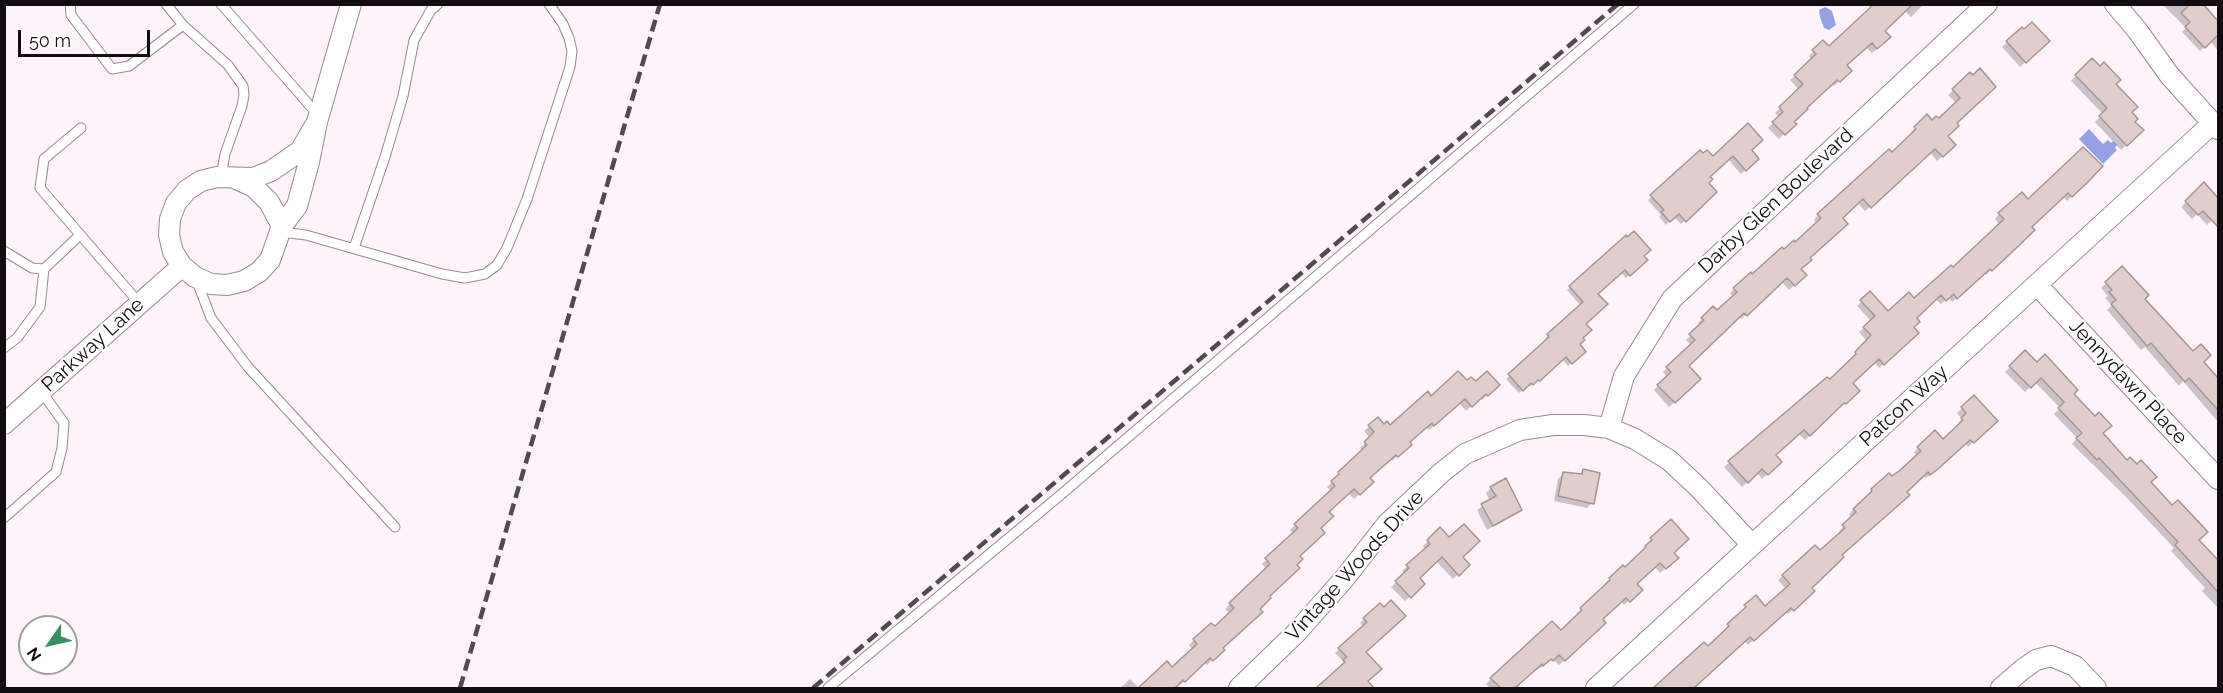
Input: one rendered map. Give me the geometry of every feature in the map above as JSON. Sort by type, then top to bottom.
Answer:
[{"type":"street","points":[[317,119],[300,151],[271,171],[253,178],[227,178],[201,182],[187,190],[176,203],[170,219],[169,236],[173,252],[188,272],[211,284],[228,285],[244,281],[259,272],[270,260],[282,229],[297,206],[309,162],[317,119],[351,4]]},
{"type":"street","name":"Darby Glen Boulevard","points":[[1609,428],[1624,376],[1672,299],[1987,4]]},
{"type":"street","points":[[2115,4],[2170,76],[2216,126]]},
{"type":"street","name":"Patcon Way","points":[[1596,688],[1751,544],[2216,126]]},
{"type":"street","points":[[227,178],[254,187],[269,202],[282,229]]},
{"type":"street","name":"Parkway Lane","points":[[4,424],[140,304],[188,272]]},
{"type":"street","name":"Jennydawn Place","points":[[2037,285],[2218,479]]},
{"type":"street","name":"Vintage Woods Drive","points":[[1239,688],[1297,632],[1344,579],[1387,524],[1441,473],[1465,453],[1520,430],[1553,425],[1609,428],[1635,439],[1669,460],[1699,488],[1751,544]]},
{"type":"street","points":[[2001,688],[2036,660],[2051,656],[2075,666],[2096,688]]},
{"type":"lane","points":[[70,4],[71,15],[112,69],[129,66],[183,26]]},
{"type":"lane","points":[[166,4],[183,26],[228,65],[243,86],[242,106],[225,153],[227,178]]},
{"type":"lane","points":[[221,4],[317,119]]},
{"type":"lane","points":[[354,248],[400,106],[414,40],[431,10],[438,4]]},
{"type":"lane","points":[[282,229],[442,274],[465,278],[485,274],[497,265],[507,248],[527,198],[570,67],[572,51],[569,38],[549,4]]},
{"type":"lane","points":[[828,688],[1057,498],[1634,4]]},
{"type":"lane","points":[[81,128],[44,159],[40,188],[140,304]]},
{"type":"lane","points":[[4,348],[17,338],[40,307],[44,269],[80,235]]},
{"type":"lane","points":[[4,251],[32,268],[44,269]]},
{"type":"lane","points":[[188,272],[211,318],[248,367],[395,527]]},
{"type":"lane","points":[[4,518],[56,472],[62,448],[64,423],[41,392]]},
{"type":"water","points":[[1825,7],[1832,11],[1836,25],[1829,30],[1824,28],[1820,17],[1819,10]]},
{"type":"water","points":[[2089,129],[2103,144],[2108,140],[2117,145],[2115,148],[2117,150],[2103,164],[2079,139]]},
{"type":"building","points":[[1874,4],[1913,4],[1885,31],[1891,37],[1877,49],[1872,43],[1847,65],[1852,71],[1840,82],[1837,80],[1807,108],[1794,122],[1797,124],[1785,135],[1772,122],[1783,112],[1779,107],[1803,84],[1794,75],[1816,54],[1812,50],[1823,40],[1829,46]]},
{"type":"building","points":[[2190,4],[2203,4],[2218,21],[2218,35],[2205,48],[2185,27],[2190,22],[2181,13]]},
{"type":"building","points":[[2032,22],[2050,41],[2026,63],[2006,41],[2022,27],[2024,29]]},
{"type":"building","points":[[2092,58],[2100,66],[2104,62],[2121,80],[2116,84],[2138,107],[2132,112],[2138,119],[2135,122],[2144,130],[2127,146],[2099,116],[2107,108],[2075,75]]},
{"type":"building","points":[[1980,68],[1996,87],[1957,123],[1959,126],[1948,136],[1956,145],[1943,157],[1935,149],[1871,208],[1863,199],[1843,218],[1848,224],[1801,269],[1807,275],[1795,286],[1787,278],[1747,316],[1744,313],[1689,366],[1701,379],[1675,403],[1657,385],[1671,372],[1666,367],[1695,340],[1689,334],[1704,320],[1701,318],[1713,306],[1717,310],[1737,292],[1733,288],[1751,272],[1752,274],[1782,247],[1784,249],[1794,240],[1795,242],[1821,218],[1817,214],[1889,149],[1892,152],[1916,129],[1914,127],[1927,114],[1932,120],[1936,116],[1939,118],[1960,98],[1952,89],[1970,72],[1973,75]]},
{"type":"building","points":[[1748,123],[1763,140],[1752,150],[1759,159],[1746,171],[1733,156],[1710,177],[1713,179],[1709,183],[1717,192],[1686,222],[1679,214],[1670,222],[1661,212],[1664,210],[1650,195],[1700,150],[1703,153],[1707,150],[1713,156]]},
{"type":"building","points":[[2083,147],[2103,166],[2088,182],[2072,197],[2068,193],[2032,227],[2035,230],[2010,254],[1957,299],[1954,294],[1946,301],[1941,295],[1917,318],[1920,322],[1914,327],[1919,333],[1884,365],[1879,359],[1853,383],[1860,391],[1810,436],[1804,430],[1776,455],[1782,462],[1768,475],[1762,469],[1748,483],[1728,461],[1827,377],[1830,379],[1856,354],[1855,352],[1871,335],[1863,327],[1875,316],[1860,300],[1870,291],[1888,311],[1909,292],[1914,298],[1951,265],[1953,267],[2004,219],[1998,213],[2022,192],[2028,199]]},
{"type":"building","points":[[2204,182],[2218,198],[2218,227],[2203,211],[2198,215],[2185,201]]},
{"type":"building","points":[[1634,231],[1651,250],[1644,256],[1648,260],[1630,276],[1625,270],[1598,294],[1608,304],[1586,324],[1592,330],[1580,344],[1586,352],[1572,364],[1566,357],[1540,381],[1538,380],[1533,385],[1531,383],[1523,391],[1508,374],[1549,337],[1547,334],[1583,302],[1569,286],[1626,235],[1627,237]]},
{"type":"building","points":[[2122,266],[2149,295],[2145,299],[2193,351],[2201,344],[2211,355],[2204,362],[2218,378],[2218,410],[2189,378],[2185,382],[2151,343],[2147,346],[2111,304],[2116,300],[2109,292],[2112,290],[2105,282]]},
{"type":"building","points":[[2025,350],[2037,362],[2045,354],[2078,390],[2074,394],[2095,416],[2099,412],[2112,426],[2103,433],[2127,460],[2130,457],[2137,464],[2141,460],[2157,477],[2151,482],[2172,505],[2178,500],[2208,532],[2199,540],[2218,560],[2218,592],[2175,545],[2178,542],[2099,458],[2097,460],[2076,438],[2082,433],[2058,408],[2064,402],[2041,378],[2031,388],[2009,366]]},
{"type":"building","points":[[1458,371],[1467,380],[1471,377],[1476,381],[1487,371],[1500,385],[1472,407],[1465,399],[1434,426],[1432,423],[1410,442],[1412,445],[1398,457],[1396,455],[1370,478],[1374,482],[1360,495],[1354,489],[1329,512],[1334,516],[1321,528],[1325,533],[1300,556],[1303,559],[1297,565],[1300,568],[1270,596],[1271,598],[1260,609],[1263,612],[1223,648],[1225,650],[1213,661],[1210,658],[1185,682],[1183,680],[1175,688],[1138,688],[1167,661],[1172,667],[1197,644],[1193,639],[1211,623],[1215,626],[1234,608],[1229,603],[1270,564],[1265,558],[1298,528],[1294,524],[1335,486],[1331,481],[1339,474],[1338,472],[1367,445],[1364,442],[1374,432],[1368,425],[1378,417],[1384,424],[1387,421],[1390,425],[1428,391],[1431,396]]},
{"type":"building","points":[[1974,395],[1998,421],[1974,443],[1970,440],[1938,469],[1930,475],[1928,472],[1907,492],[1910,495],[1842,555],[1844,557],[1812,588],[1815,591],[1794,611],[1791,608],[1754,641],[1750,637],[1694,688],[1653,688],[1704,642],[1708,646],[1746,607],[1744,605],[1756,595],[1765,606],[1790,584],[1782,575],[1815,545],[1820,550],[1845,528],[1842,525],[1856,512],[1853,509],[1872,491],[1871,489],[1889,473],[1892,476],[1899,471],[1921,451],[1917,447],[1935,430],[1943,439],[1963,420],[1961,418],[1966,413],[1961,407]]},
{"type":"building","points":[[1583,469],[1600,473],[1594,504],[1558,496],[1563,472],[1582,474]]},
{"type":"building","points":[[1506,478],[1522,510],[1493,526],[1481,504],[1496,496],[1490,487]]},
{"type":"building","points":[[1671,519],[1689,539],[1674,553],[1679,558],[1666,569],[1660,563],[1637,584],[1643,590],[1630,602],[1626,598],[1603,619],[1606,623],[1565,661],[1559,655],[1553,661],[1551,659],[1515,688],[1501,688],[1490,678],[1552,621],[1561,630],[1582,610],[1580,608],[1610,580],[1609,578],[1623,565],[1625,567],[1646,547],[1652,540],[1650,538]]},
{"type":"building","points":[[1464,524],[1480,541],[1463,557],[1470,565],[1459,576],[1442,557],[1420,578],[1425,584],[1411,598],[1395,581],[1409,568],[1406,565],[1430,544],[1427,540],[1440,527],[1449,537]]},
{"type":"building","points":[[1391,600],[1406,616],[1366,652],[1382,669],[1368,681],[1374,688],[1316,688],[1345,662],[1343,660],[1347,657],[1338,648],[1367,622],[1363,618],[1380,603],[1384,607]]},
{"type":"railway","points":[[460,688],[660,4]]},
{"type":"railway","points":[[813,688],[1618,4]]}]
